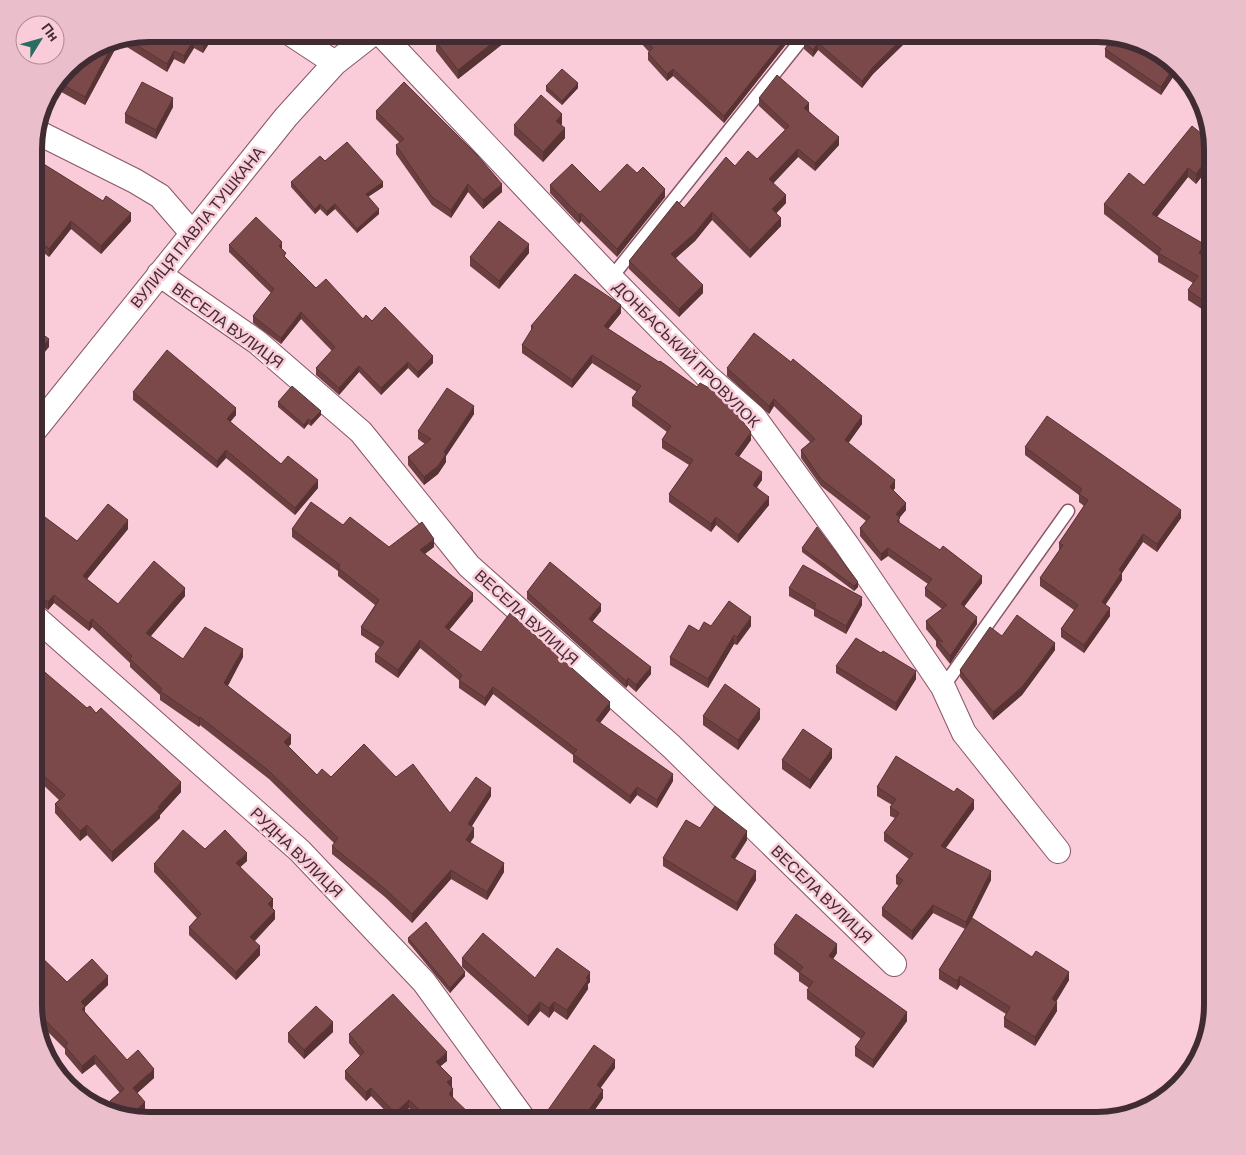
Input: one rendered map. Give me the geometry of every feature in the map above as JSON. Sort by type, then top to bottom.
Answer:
[{"type":"street","points":[[304,43],[335,63]]},
{"type":"street","name":"ВУЛИЦЯ ПАВЛА ТУШКАНА","points":[[43,420],[286,117],[335,63],[361,43]]},
{"type":"street","name":"ДОНБАСЬКИЙ ПРОВУЛОК","points":[[389,43],[611,278],[708,377],[754,417],[847,545],[943,687],[964,733],[1058,851]]},
{"type":"street","points":[[43,135],[135,181],[160,196],[192,233]]},
{"type":"street","name":"ВЕСЕЛА ВУЛИЦЯ","points":[[159,274],[257,342],[361,432],[469,566],[671,746],[894,964]]},
{"type":"street","name":"РУДНА ВУЛИЦЯ","points":[[43,624],[300,851],[424,982],[518,1112]]},
{"type":"lane","points":[[611,278],[799,42]]},
{"type":"lane","points":[[943,687],[1068,511]]},
{"type":"building","points":[[648,42],[782,42],[724,116],[673,69],[667,74],[648,53],[653,48]]},
{"type":"building","points":[[804,42],[899,42],[873,67],[862,81],[818,43],[813,50]]},
{"type":"building","points":[[192,43],[184,56],[174,51],[167,64],[135,44]]},
{"type":"building","points":[[437,43],[493,43],[458,70]]},
{"type":"building","points":[[1108,44],[1124,46],[1150,57],[1170,72],[1161,87],[1105,49]]},
{"type":"building","points":[[109,51],[85,97],[64,85],[84,65]]},
{"type":"building","points":[[562,69],[578,83],[562,101],[546,86]]},
{"type":"building","points":[[777,75],[809,103],[804,108],[839,137],[815,163],[798,149],[769,179],[786,195],[772,209],[781,218],[750,250],[712,212],[695,233],[671,254],[703,285],[679,309],[629,261],[677,201],[684,208],[726,157],[735,166],[748,151],[757,159],[789,126],[759,98]]},
{"type":"building","points":[[142,82],[173,98],[156,130],[125,114]]},
{"type":"building","points":[[404,82],[477,155],[502,184],[483,200],[468,184],[451,210],[432,197],[396,145],[404,139],[376,111]]},
{"type":"building","points":[[541,95],[562,114],[556,121],[565,128],[543,152],[514,125]]},
{"type":"building","points":[[1192,126],[1202,134],[1203,165],[1196,174],[1188,168],[1152,214],[1203,243],[1199,253],[1203,256],[1203,301],[1188,290],[1198,276],[1158,253],[1161,249],[1104,204],[1129,173],[1144,185]]},
{"type":"building","points":[[347,142],[383,182],[366,194],[379,209],[357,229],[335,204],[327,211],[320,204],[315,209],[291,182],[320,156],[325,161]]},
{"type":"building","points":[[43,164],[103,201],[106,196],[131,213],[101,246],[71,221],[49,249],[43,244]]},
{"type":"building","points":[[572,164],[600,192],[627,164],[637,173],[643,167],[665,189],[617,249],[581,213],[579,215],[550,185]]},
{"type":"building","points":[[256,217],[282,242],[279,246],[286,253],[284,256],[316,288],[326,279],[363,319],[366,315],[372,321],[385,307],[433,356],[418,372],[408,362],[381,388],[359,366],[339,388],[316,368],[335,347],[301,312],[281,338],[253,316],[274,289],[229,245]]},
{"type":"building","points":[[499,221],[529,244],[499,281],[470,257]]},
{"type":"building","points":[[575,274],[621,305],[604,326],[697,387],[700,383],[711,389],[739,414],[737,414],[751,432],[735,454],[762,472],[753,485],[769,497],[738,535],[716,517],[711,524],[669,494],[693,460],[662,440],[671,426],[632,398],[641,386],[592,355],[572,380],[522,345],[533,327],[531,326]]},
{"type":"building","points":[[754,333],[791,362],[793,359],[862,416],[845,440],[895,480],[890,487],[906,503],[896,514],[900,518],[897,521],[940,550],[943,546],[982,576],[961,604],[977,617],[950,656],[936,639],[943,642],[926,621],[947,605],[925,588],[932,579],[888,548],[881,554],[860,528],[870,517],[821,479],[801,450],[815,439],[774,399],[769,406],[727,368]]},
{"type":"building","points":[[43,335],[49,339],[43,347]]},
{"type":"building","points":[[167,350],[236,408],[227,419],[281,464],[288,456],[318,480],[295,508],[226,450],[217,461],[133,392]]},
{"type":"building","points":[[292,386],[321,411],[311,421],[308,419],[304,425],[278,402]]},
{"type":"building","points":[[447,388],[474,406],[444,452],[446,454],[438,466],[424,477],[408,457],[431,439],[418,431]]},
{"type":"building","points":[[1047,416],[1181,510],[1157,544],[1143,534],[1119,570],[1122,572],[1102,602],[1110,608],[1084,645],[1061,629],[1078,605],[1040,578],[1063,545],[1059,543],[1088,500],[1079,494],[1082,489],[1025,447]]},
{"type":"building","points":[[311,502],[343,525],[350,517],[389,547],[422,522],[434,539],[420,550],[473,593],[445,627],[481,652],[510,613],[610,702],[596,720],[673,774],[657,800],[637,787],[630,796],[573,754],[577,750],[493,687],[485,698],[459,680],[462,675],[420,640],[398,670],[375,654],[384,642],[361,627],[379,600],[338,568],[340,565],[292,529]]},
{"type":"building","points":[[108,504],[128,520],[83,576],[118,604],[154,561],[185,588],[146,633],[183,659],[205,627],[243,649],[224,683],[291,735],[284,742],[317,775],[322,769],[331,777],[364,744],[396,777],[413,764],[450,813],[476,777],[491,788],[468,824],[474,828],[466,840],[504,863],[487,892],[451,870],[412,914],[385,889],[332,846],[338,838],[269,771],[200,717],[160,691],[162,689],[130,659],[132,656],[92,619],[89,623],[54,595],[48,602],[43,599],[43,516],[77,541]]},
{"type":"building","points":[[817,527],[858,582],[854,586],[802,548]]},
{"type":"building","points":[[550,562],[601,604],[589,619],[651,667],[636,685],[628,678],[626,681],[527,592]]},
{"type":"building","points":[[803,565],[862,597],[846,626],[814,608],[816,604],[789,588]]},
{"type":"building","points":[[729,601],[751,617],[737,637],[734,635],[708,679],[670,657],[689,625],[699,631],[704,622],[711,626]]},
{"type":"building","points":[[1017,615],[1055,643],[1022,687],[993,712],[960,670],[990,627],[1002,636]]},
{"type":"building","points":[[856,638],[881,653],[883,651],[916,671],[896,703],[836,666]]},
{"type":"building","points":[[43,671],[87,708],[90,706],[96,713],[101,708],[181,782],[158,807],[160,808],[112,852],[87,825],[80,831],[55,804],[65,795],[43,775]]},
{"type":"building","points":[[725,684],[760,709],[738,740],[703,716]]},
{"type":"building","points":[[803,729],[832,749],[810,780],[782,760]]},
{"type":"building","points":[[896,756],[954,792],[957,788],[974,800],[941,846],[991,871],[966,922],[933,905],[912,931],[882,908],[903,880],[896,876],[913,854],[884,833],[899,813],[890,807],[896,799],[877,787]]},
{"type":"building","points":[[715,806],[747,831],[731,857],[756,871],[737,903],[663,858],[686,820],[700,828]]},
{"type":"building","points":[[183,830],[205,849],[225,830],[247,853],[236,863],[273,899],[268,904],[275,911],[250,937],[260,946],[236,972],[189,927],[201,914],[154,864]]},
{"type":"building","points":[[796,914],[837,944],[829,956],[907,1012],[873,1060],[855,1047],[865,1033],[807,990],[813,982],[799,972],[803,967],[774,945]]},
{"type":"building","points":[[972,918],[1032,957],[1036,951],[1069,972],[1052,999],[1057,1002],[1035,1037],[1004,1018],[1010,1007],[960,976],[957,981],[939,970]]},
{"type":"building","points":[[426,922],[465,972],[450,988],[408,938]]},
{"type":"building","points":[[483,933],[535,978],[557,948],[590,972],[586,978],[588,980],[567,1010],[554,1002],[549,1008],[540,1002],[528,1016],[462,958]]},
{"type":"building","points":[[43,959],[67,982],[92,959],[108,976],[81,1002],[85,1006],[82,1009],[127,1060],[138,1050],[154,1069],[133,1088],[145,1102],[135,1111],[114,1106],[110,1101],[124,1089],[95,1055],[82,1066],[65,1046],[68,1043],[44,1019]]},
{"type":"building","points":[[393,994],[447,1052],[436,1062],[452,1078],[447,1082],[453,1089],[449,1094],[468,1112],[422,1112],[409,1100],[394,1112],[371,1088],[366,1092],[345,1071],[364,1052],[349,1034]]},
{"type":"building","points":[[316,1006],[333,1022],[304,1050],[288,1033]]},
{"type":"building","points":[[594,1045],[615,1060],[597,1085],[603,1090],[587,1112],[551,1112],[548,1110]]}]
